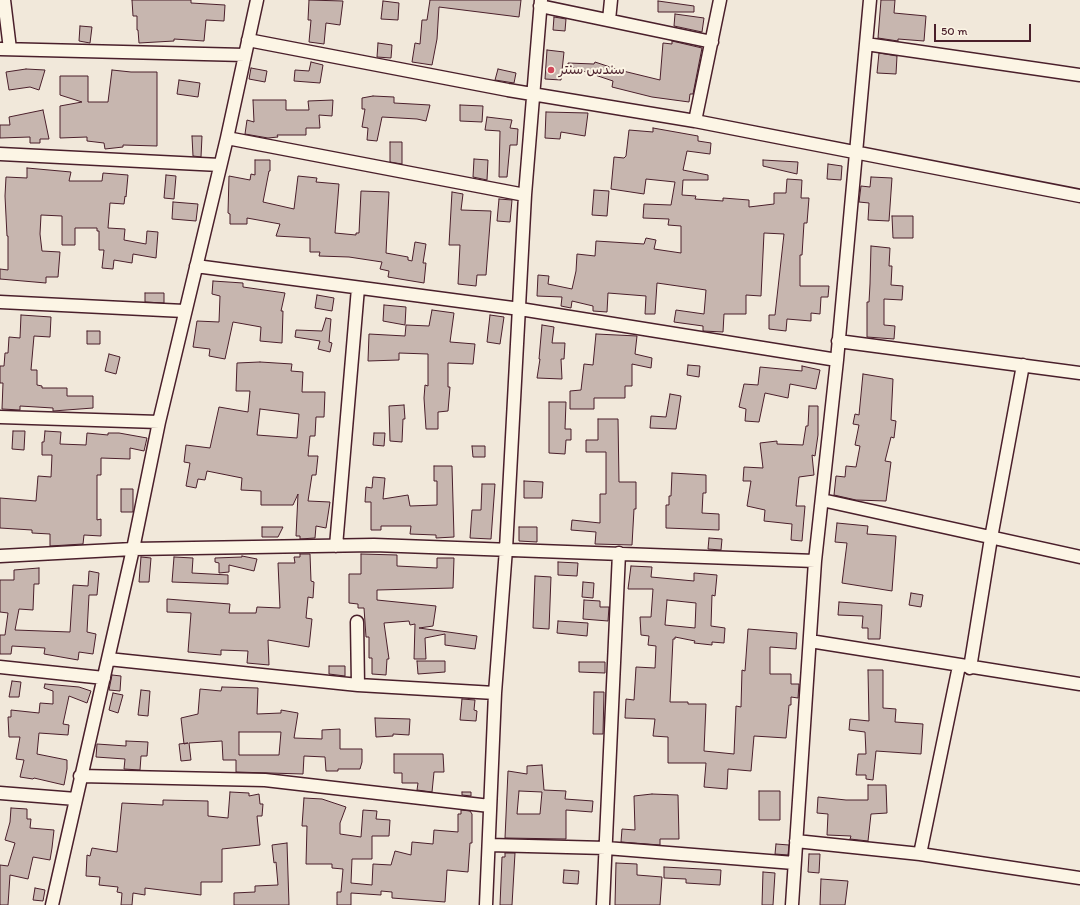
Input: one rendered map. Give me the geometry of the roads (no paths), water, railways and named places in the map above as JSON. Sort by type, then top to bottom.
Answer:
[{"type":"street","points":[[4,0],[5,49],[245,55]]},
{"type":"street","points":[[52,905],[80,776],[133,549],[184,311],[227,138],[257,0]]},
{"type":"street","points":[[608,20],[611,0]]},
{"type":"street","points":[[695,121],[720,0]]},
{"type":"street","points":[[792,905],[815,561],[838,341],[870,0]]},
{"type":"street","points":[[486,905],[495,693],[506,549],[526,195],[541,3],[608,20],[712,42]]},
{"type":"street","points":[[248,40],[533,93],[695,121],[1080,196]]},
{"type":"street","points":[[866,44],[1080,75]]},
{"type":"street","points":[[227,138],[526,195]]},
{"type":"street","points":[[0,154],[220,165]]},
{"type":"street","points":[[196,266],[520,309],[836,360]]},
{"type":"street","points":[[336,546],[358,288]]},
{"type":"street","points":[[0,302],[184,311]]},
{"type":"street","points":[[838,341],[1080,373]]},
{"type":"street","points":[[920,854],[964,667],[991,538],[1023,365]]},
{"type":"street","points":[[0,417],[159,422]]},
{"type":"street","points":[[822,500],[1080,557]]},
{"type":"street","points":[[0,556],[133,549],[374,545],[815,561]]},
{"type":"street","points":[[603,905],[619,553]]},
{"type":"street","points":[[357,622],[358,685]]},
{"type":"street","points":[[810,641],[964,667],[1080,684]]},
{"type":"street","points":[[108,659],[358,685],[495,693]]},
{"type":"street","points":[[0,667],[104,678]]},
{"type":"street","points":[[80,776],[264,780],[490,806]]},
{"type":"street","points":[[0,793],[76,799]]},
{"type":"street","points":[[796,841],[920,854],[1080,878]]},
{"type":"street","points":[[489,845],[606,848],[794,863]]},
{"type":"place","name":"سندس سنتر","points":[[551,70]]}]
